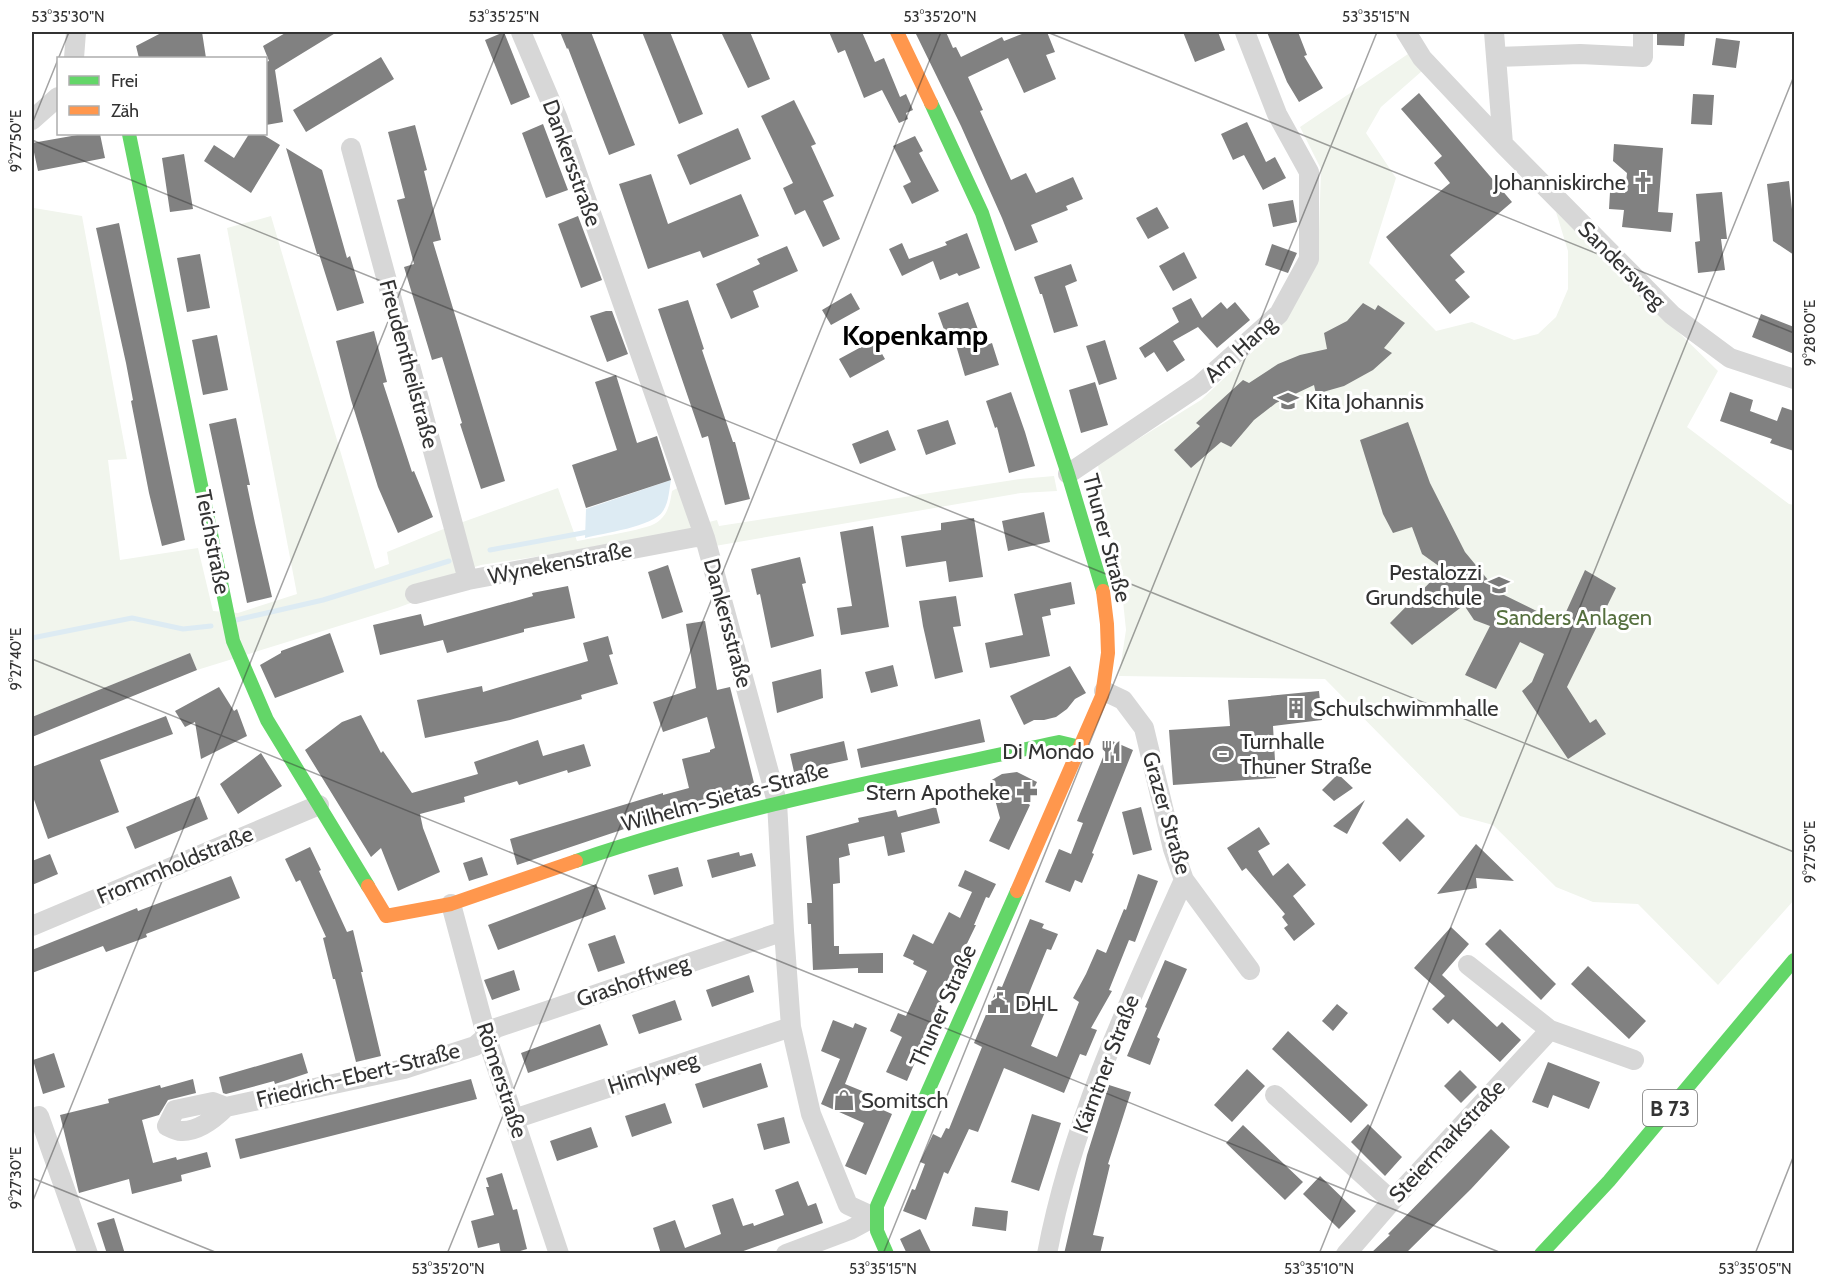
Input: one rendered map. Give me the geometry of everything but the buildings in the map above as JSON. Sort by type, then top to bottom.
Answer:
[{"type":"street","name":"Dankersstraße","points":[[521,32],[558,120],[705,538],[777,802],[792,1028],[811,1114],[848,1204],[874,1217]]},
{"type":"street","name":"Thuner Straße","points":[[874,1217],[1104,691],[1109,662],[1104,595],[1068,474],[982,213],[897,32]]},
{"type":"street","name":"Am Hang","points":[[1068,474],[1200,385],[1279,315],[1309,259],[1310,172],[1277,114],[1245,32]]},
{"type":"street","name":"Sandersweg","points":[[1406,32],[1422,58],[1503,144],[1672,315],[1730,358],[1794,379]]},
{"type":"street","points":[[1494,32],[1503,144]]},
{"type":"street","points":[[1496,57],[1580,54],[1642,57],[1643,32]]},
{"type":"street","points":[[32,120],[57,98]]},
{"type":"street","name":"Teichstraße","points":[[129,135],[233,641],[267,720],[386,916]]},
{"type":"street","name":"Freudentheilstraße","points":[[351,148],[468,580]]},
{"type":"street","name":"Wynekenstraße","points":[[415,594],[468,580],[696,537],[705,538]]},
{"type":"street","name":"Grazer Straße","points":[[1104,691],[1123,700],[1144,728],[1173,849],[1184,880],[1250,970]]},
{"type":"street","name":"Wilhelm-Sietas-Straße","points":[[386,916],[451,904],[641,839],[777,802],[1059,742],[1080,747]]},
{"type":"street","name":"Frommholdstraße","points":[[32,926],[319,805]]},
{"type":"street","name":"Kärntner Straße","points":[[1047,1254],[1054,1214],[1080,1127],[1119,1024],[1184,880]]},
{"type":"street","name":"Römerstraße","points":[[451,904],[487,1038],[559,1254]]},
{"type":"street","name":"Grashoffweg","points":[[487,1038],[496,1028],[784,931]]},
{"type":"street","name":"B 73","points":[[1542,1254],[1609,1180],[1794,960]]},
{"type":"street","points":[[1468,965],[1550,1030],[1634,1060]]},
{"type":"street","name":"Himlyweg","points":[[514,1119],[792,1028]]},
{"type":"street","name":"Steiermarkstraße","points":[[1346,1254],[1550,1030]]},
{"type":"street","name":"Friedrich-Ebert-Straße","points":[[226,1107],[404,1069],[475,1046],[487,1038]]},
{"type":"street","points":[[1275,1095],[1392,1201]]},
{"type":"street","points":[[39,1116],[88,1254]]},
{"type":"street","points":[[786,1254],[850,1230],[874,1217],[876,1233],[886,1254]]},
{"type":"green space","name":"Sanders Anlagen","points":[[1408,54],[1422,71],[1381,107],[1366,133],[1396,178],[1369,263],[1436,331],[1472,322],[1514,340],[1538,334],[1556,317],[1568,289],[1568,251],[1556,212],[1718,371],[1687,427],[1789,504],[1794,505],[1794,900],[1718,985],[1638,904],[1593,902],[1556,887],[1493,825],[1460,816],[1325,679],[1119,676],[1126,630],[1120,572],[1103,511],[1098,464],[1201,400],[1286,320],[1318,262],[1321,169],[1300,127]]},
{"type":"green space","points":[[34,208],[82,216],[127,459],[108,460],[120,560],[198,548],[213,611],[238,613],[297,594],[227,228],[271,216],[375,569],[389,564],[387,552],[558,488],[577,541],[631,531],[656,523],[666,513],[672,491],[679,487],[693,526],[717,520],[719,526],[1020,479],[1054,476],[1057,491],[1021,493],[715,546],[679,535],[481,565],[414,586],[416,601],[397,608],[197,670],[190,653],[32,717],[32,213]]},
{"type":"shaded area","points":[[671,480],[666,504],[658,517],[627,529],[585,538],[586,509]]},
{"type":"waterway","points":[[490,550],[588,532]]},
{"type":"waterway","points":[[236,620],[323,600],[449,561]]},
{"type":"waterway","points":[[32,638],[132,618],[183,629],[211,626]]},
{"type":"traffic: fast","points":[[931,103],[982,213],[1068,474],[1103,591]]},
{"type":"traffic: fast","points":[[129,135],[233,641],[267,720],[368,886]]},
{"type":"traffic: fast","points":[[576,861],[695,825],[816,794],[1059,742],[1080,747]]},
{"type":"traffic: fast","points":[[887,1254],[877,1231],[877,1206],[1017,891]]},
{"type":"traffic: fast","points":[[1541,1254],[1609,1181],[1794,960]]},
{"type":"traffic: slow","points":[[897,32],[931,103]]},
{"type":"traffic: slow","points":[[1017,891],[1102,696],[1108,653],[1103,591]]},
{"type":"traffic: slow","points":[[368,886],[386,916],[451,904],[576,861]]},
{"type":"place","name":"Johanniskirche","points":[[1643,182]]},
{"type":"place","name":"Kita Johannis","points":[[1288,401]]},
{"type":"place","name":"Pestalozzi Grundschule","points":[[1499,585]]},
{"type":"place","name":"Schulschwimmhalle","points":[[1296,708]]},
{"type":"place","name":"Di Mondo","points":[[1111,751]]},
{"type":"place","name":"Turnhalle Thuner Straße","points":[[1223,754]]},
{"type":"place","name":"Stern Apotheke","points":[[1027,792]]},
{"type":"place","name":"DHL","points":[[998,1003]]},
{"type":"place","name":"Somitsch","points":[[844,1100]]},
{"type":"district","name":"Kopenkamp","points":[[915,335]]}]
